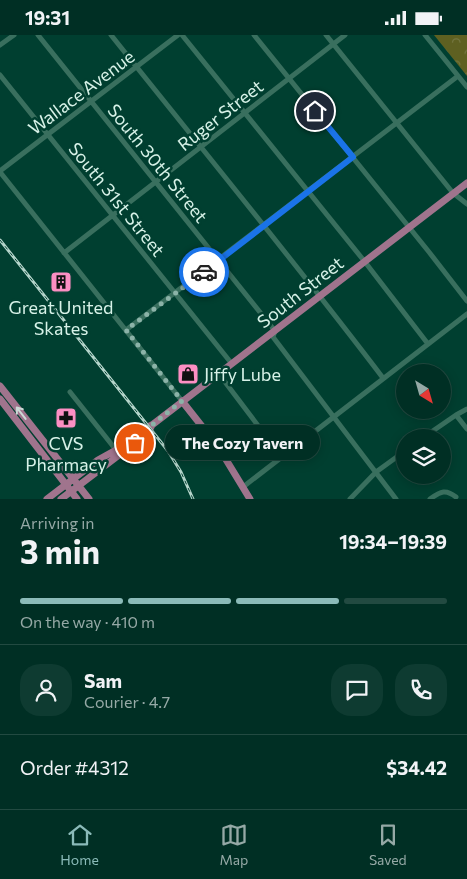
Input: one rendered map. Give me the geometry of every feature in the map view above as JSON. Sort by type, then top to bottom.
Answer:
[{"type":"main road","name":"South Street","points":[[47,499],[98,460],[116,451],[152,425],[467,183]]},
{"type":"main road","points":[[0,386],[89,499]]},
{"type":"main road","points":[[0,399],[77,499]]},
{"type":"main road","points":[[182,401],[219,449],[250,499]]},
{"type":"main road","name":"South Street","points":[[61,499],[148,433],[152,425]]},
{"type":"street","points":[[0,45],[14,35]]},
{"type":"street","name":"South 30th Street","points":[[38,35],[275,331],[274,337],[396,499]]},
{"type":"street","points":[[111,35],[264,225],[383,378]]},
{"type":"street","name":"Wallace Avenue","points":[[0,171],[178,35]]},
{"type":"street","points":[[182,35],[365,262],[428,344]]},
{"type":"street","points":[[254,35],[467,301]]},
{"type":"street","points":[[326,35],[453,193],[467,204]]},
{"type":"street","name":"Ruger Street","points":[[64,253],[345,35]]},
{"type":"street","points":[[425,35],[467,87]]},
{"type":"street","name":"South 31st Street","points":[[0,75],[232,364]]},
{"type":"street","points":[[126,330],[458,76]]},
{"type":"street","points":[[0,171],[182,401]]},
{"type":"street","points":[[243,487],[467,314]]},
{"type":"street","points":[[219,374],[282,456]]},
{"type":"street","points":[[70,392],[116,451]]},
{"type":"street","points":[[436,429],[467,409]]},
{"type":"street","points":[[456,415],[467,429]]},
{"type":"street","points":[[350,499],[376,472],[396,458]]},
{"type":"street","points":[[430,499],[438,493],[445,491],[450,492],[456,497]]},
{"type":"green space","points":[[434,35],[467,35],[467,76]]},
{"type":"railway","points":[[0,240],[168,451],[181,472],[193,499]]},
{"type":"way so far","points":[[135,443],[148,433],[152,425],[182,401],[126,330],[204,272]]},
{"type":"place","name":"Great United Skates","points":[[61,282]]},
{"type":"place","name":"Jiffy Lube","points":[[188,374]]},
{"type":"place","name":"CVS Pharmacy","points":[[66,418]]},
{"type":"place","name":"The Cozy Tavern","points":[[135,443]]},
{"type":"route","points":[[204,272],[353,157],[315,111]]}]
